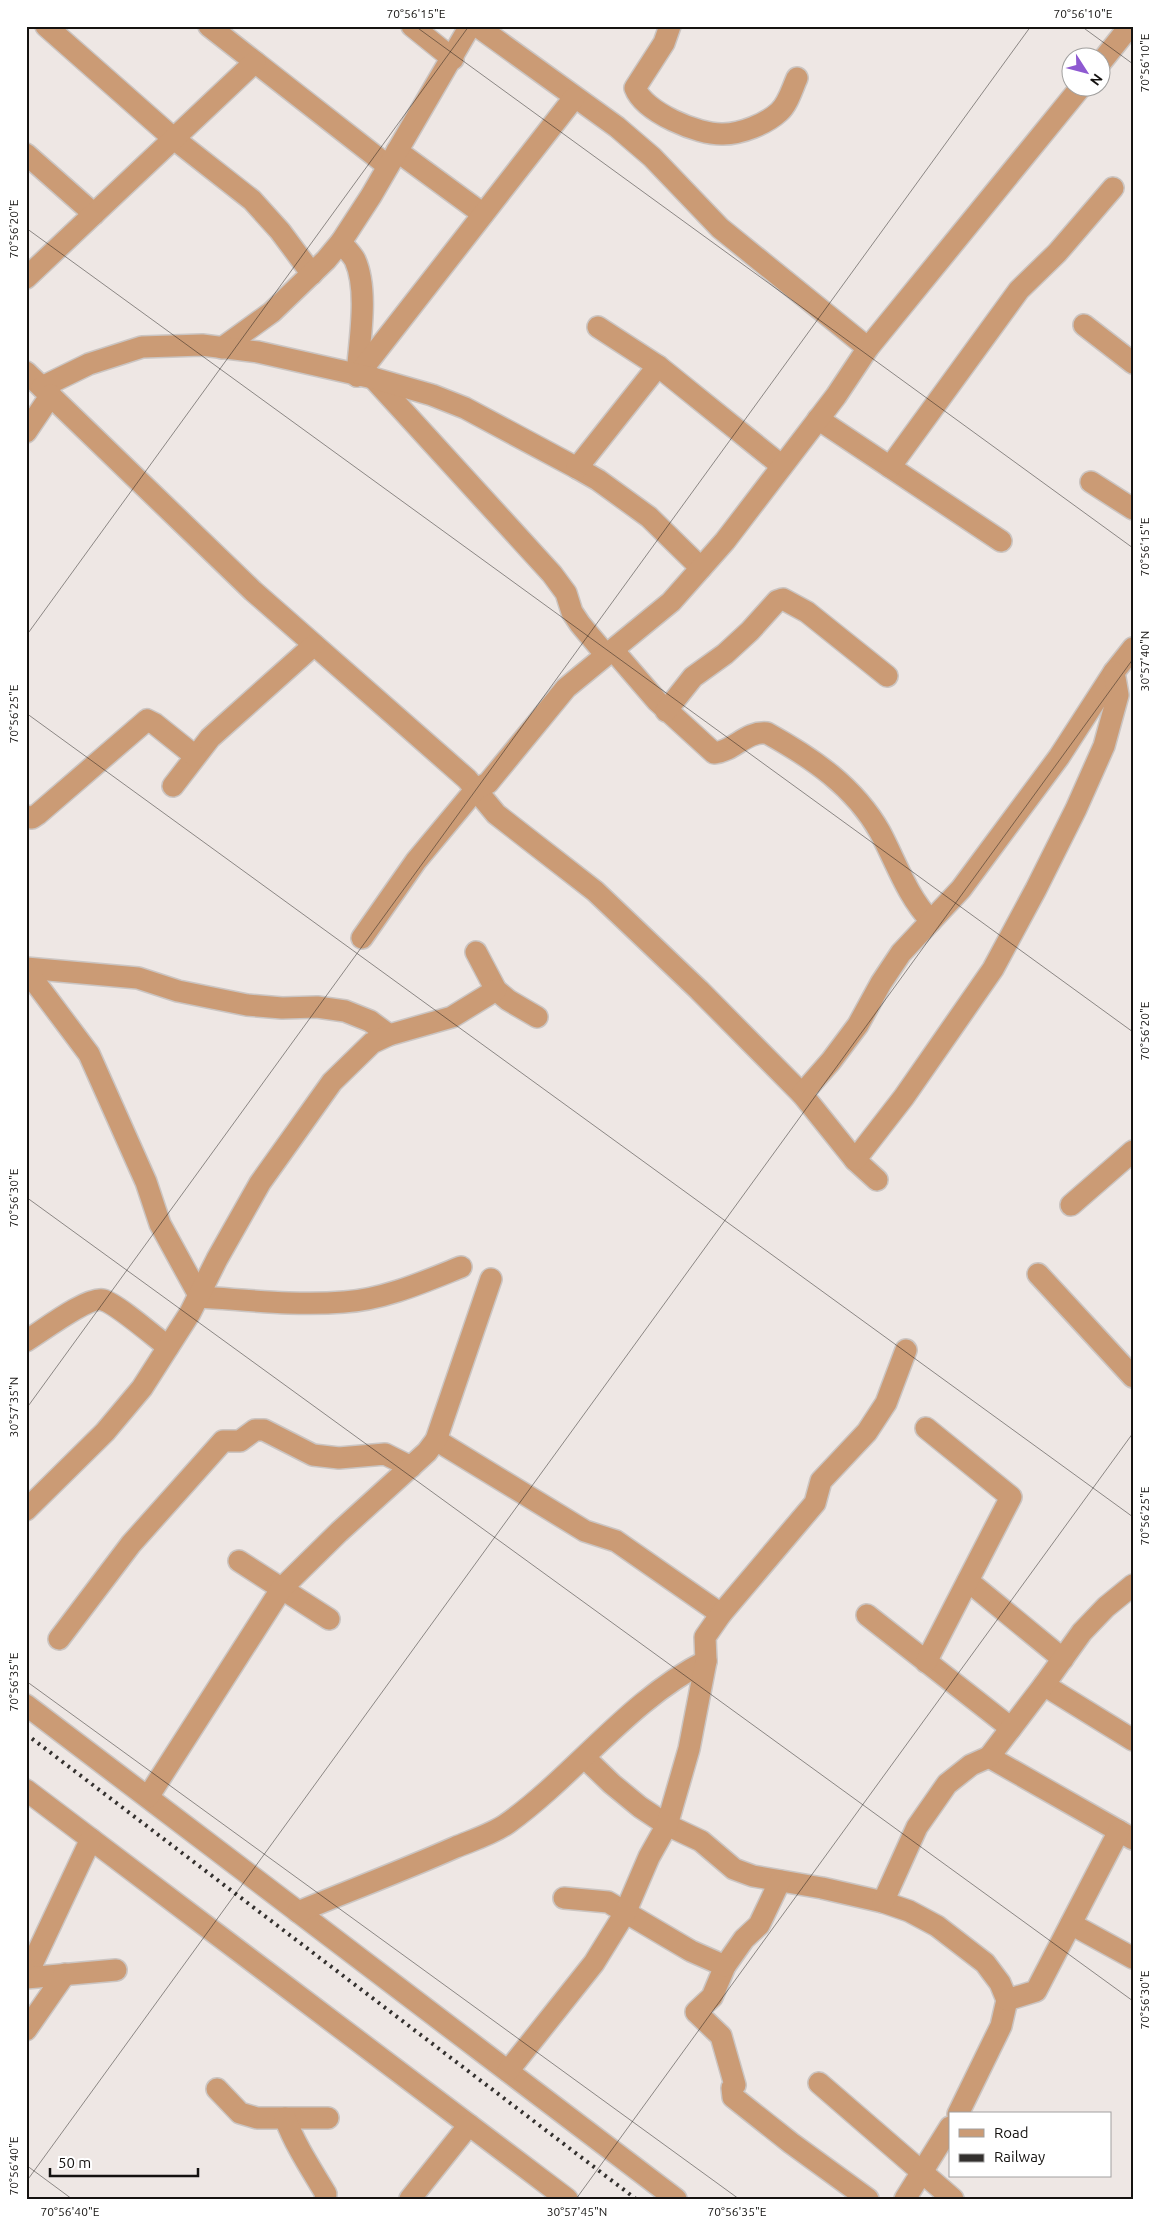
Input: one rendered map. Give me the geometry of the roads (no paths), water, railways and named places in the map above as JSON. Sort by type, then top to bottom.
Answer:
[{"type":"street","points":[[46,26],[172,138],[252,200],[280,231],[312,274]]},
{"type":"street","points":[[209,26],[255,62],[392,159],[483,214]]},
{"type":"street","points":[[412,26],[452,59]]},
{"type":"street","points":[[222,348],[272,312],[312,274],[341,242],[470,26]]},
{"type":"street","points":[[477,26],[574,98],[617,127],[652,157],[720,228],[868,348]]},
{"type":"street","points":[[670,26],[664,43],[635,88],[637,94],[665,116],[688,126],[705,132],[723,134],[743,130],[760,123],[780,111],[797,78]]},
{"type":"street","points":[[1112,48],[1130,26]]},
{"type":"street","points":[[27,275],[255,62]]},
{"type":"street","points":[[365,377],[483,214],[574,98]]},
{"type":"street","points":[[362,938],[416,861],[476,789],[488,783],[566,688],[671,602],[725,541],[818,419],[868,348],[1072,98]]},
{"type":"street","points":[[26,154],[94,214]]},
{"type":"street","points":[[890,467],[1019,290],[1057,253],[1113,188]]},
{"type":"street","points":[[341,242],[355,260],[360,280],[365,377],[552,574],[566,593],[572,612],[580,624],[666,711],[714,753],[725,752],[756,732],[767,733],[826,769],[867,812],[918,908],[931,921]]},
{"type":"street","points":[[1084,325],[1133,363]]},
{"type":"street","points":[[598,327],[658,366],[782,466]]},
{"type":"street","points":[[26,432],[46,391],[89,364],[142,347],[202,345],[258,352],[432,395],[465,408],[598,480],[649,517],[702,568]]},
{"type":"street","points":[[577,468],[658,366]]},
{"type":"street","points":[[26,372],[253,591],[476,789],[496,814],[595,891],[699,990],[802,1094],[855,1160],[877,1180]]},
{"type":"street","points":[[818,419],[1001,541]]},
{"type":"street","points":[[1091,482],[1133,509]]},
{"type":"street","points":[[666,711],[694,676],[725,654],[750,631],[777,601],[783,599],[806,612],[887,676]]},
{"type":"street","points":[[173,786],[210,738],[314,645]]},
{"type":"street","points":[[802,1094],[831,1061],[858,1025],[881,983],[901,953],[961,889],[1059,757],[1114,672],[1133,648]]},
{"type":"street","points":[[855,1160],[904,1097],[993,969],[1036,889],[1076,809],[1104,746],[1118,695],[1114,672]]},
{"type":"street","points":[[26,816],[32,818],[38,814],[47,804],[110,754],[141,723],[147,720],[155,724],[195,756]]},
{"type":"street","points":[[476,952],[496,990],[508,1000],[537,1017]]},
{"type":"street","points":[[26,969],[138,978],[178,991],[247,1005],[282,1008],[317,1007],[345,1011],[370,1022],[390,1035]]},
{"type":"street","points":[[26,969],[89,1054],[146,1182],[160,1224],[200,1297]]},
{"type":"street","points":[[26,1510],[105,1432],[142,1388],[200,1297],[216,1259],[260,1183],[332,1082],[372,1043],[390,1035],[452,1017],[496,990]]},
{"type":"street","points":[[1071,1205],[1133,1150]]},
{"type":"street","points":[[200,1297],[283,1302],[346,1302],[401,1290],[461,1267]]},
{"type":"street","points":[[1038,1274],[1133,1377]]},
{"type":"street","points":[[148,1798],[282,1588],[339,1532],[427,1452],[436,1440],[491,1279]]},
{"type":"street","points":[[26,1341],[90,1302],[102,1300],[116,1307],[168,1347]]},
{"type":"street","points":[[508,2071],[594,1963],[625,1913],[649,1856],[667,1825],[689,1749],[706,1661],[705,1637],[721,1614],[815,1503],[821,1481],[867,1432],[886,1403],[906,1350]]},
{"type":"street","points":[[926,1428],[1011,1498],[926,1662]]},
{"type":"street","points":[[59,1639],[131,1544],[223,1441],[240,1441],[255,1430],[264,1430],[313,1455],[339,1458],[385,1454],[411,1467]]},
{"type":"street","points":[[436,1440],[584,1532],[616,1541],[721,1614]]},
{"type":"street","points":[[240,1562],[329,1619]]},
{"type":"street","points":[[968,1581],[1063,1659]]},
{"type":"street","points":[[883,1902],[917,1827],[947,1784],[971,1765],[988,1757],[1082,1632],[1106,1607],[1133,1585]]},
{"type":"street","points":[[867,1616],[1011,1728]]},
{"type":"street","points":[[298,1912],[420,1863],[506,1825],[585,1758],[639,1705],[687,1670],[706,1661]]},
{"type":"street","points":[[1044,1685],[1133,1740]]},
{"type":"street","points":[[26,1705],[676,2199]]},
{"type":"street","points":[[988,1757],[1126,1835],[1071,1924],[1036,1990],[1007,2000]]},
{"type":"street","points":[[585,1758],[612,1784],[667,1825],[701,1841],[734,1869],[753,1876],[780,1882],[822,1888],[883,1902],[909,1911],[937,1926],[985,1963],[1000,1983],[1007,2000],[1001,2026],[959,2112]]},
{"type":"street","points":[[26,1790],[567,2199]]},
{"type":"street","points":[[26,1978],[91,1839]]},
{"type":"street","points":[[780,1882],[759,1924],[744,1939],[725,1966],[712,1997],[696,2012],[721,2036],[735,2085],[732,2088],[733,2097],[791,2143],[868,2199]]},
{"type":"street","points":[[564,1898],[608,1902],[691,1951],[725,1966]]},
{"type":"street","points":[[1071,1924],[1133,1958]]},
{"type":"street","points":[[26,1978],[116,1970]]},
{"type":"street","points":[[26,2030],[65,1974]]},
{"type":"street","points":[[818,2083],[953,2199]]},
{"type":"street","points":[[217,2089],[240,2113],[257,2118],[328,2118]]},
{"type":"street","points":[[286,2118],[297,2147],[326,2194],[325,2199]]},
{"type":"street","points":[[410,2199],[469,2124]]},
{"type":"street","points":[[906,2199],[949,2129]]},
{"type":"railway","points":[[26,1734],[636,2199]]}]
